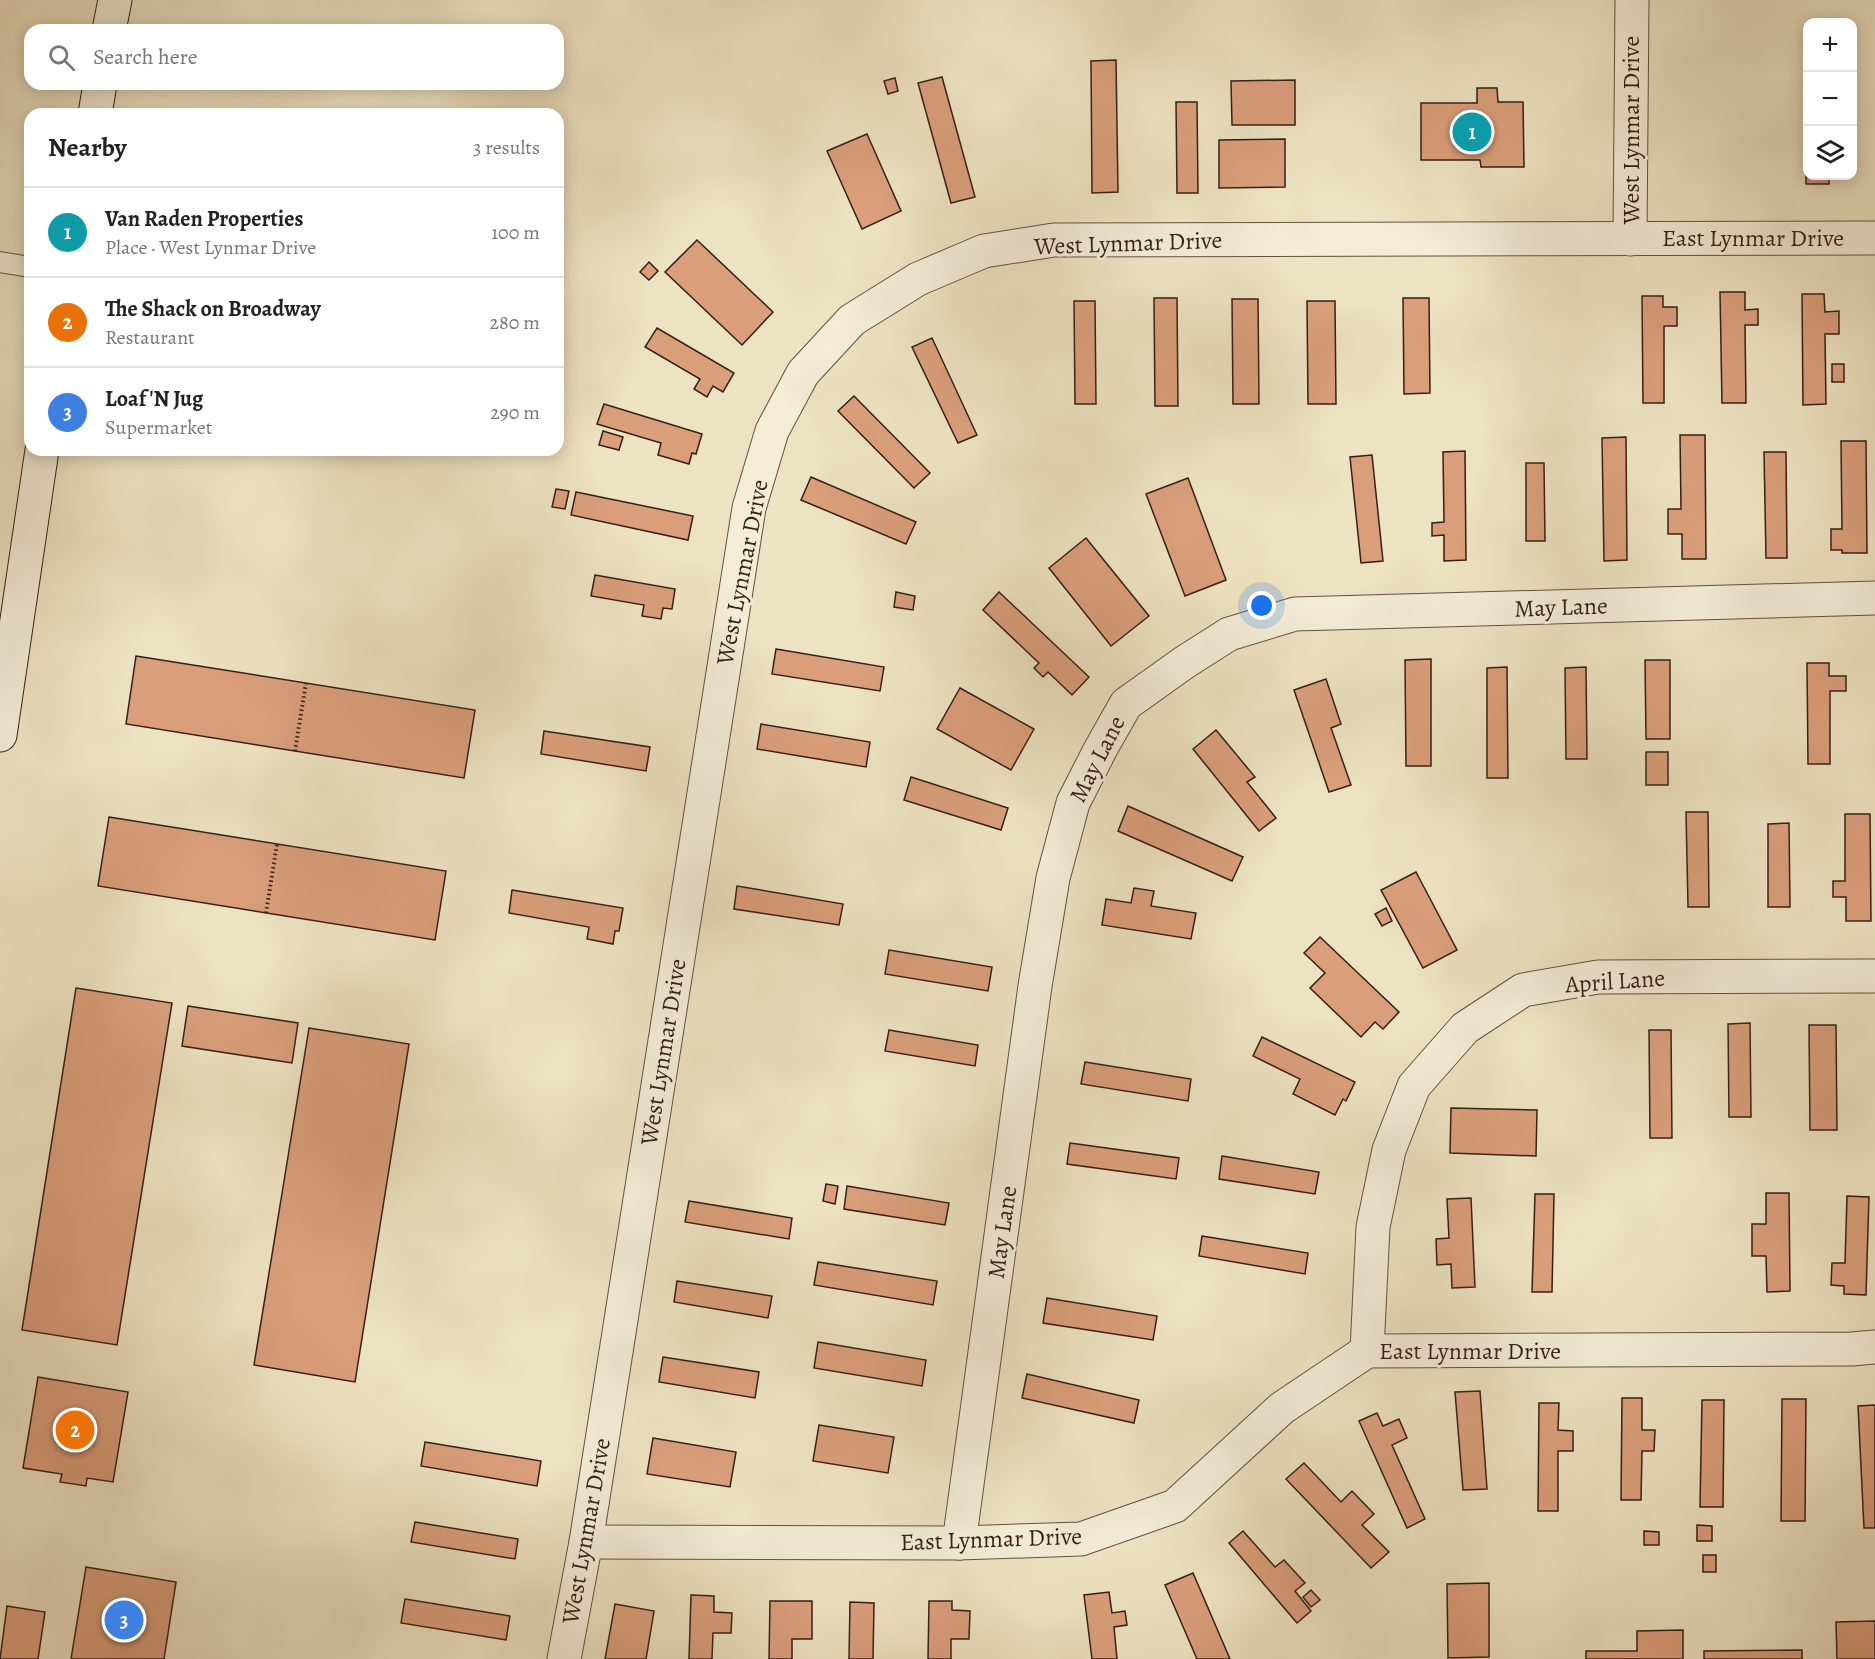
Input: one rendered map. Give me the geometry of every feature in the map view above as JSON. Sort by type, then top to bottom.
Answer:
[{"type":"street","points":[[111,24],[115,0]]},
{"type":"street","name":"West Lynmar Drive","points":[[564,1659],[586,1542],[749,508],[772,431],[803,373],[852,320],[918,279],[984,252],[1054,240],[1630,239],[1632,0]]},
{"type":"street","points":[[96,108],[99,90]]},
{"type":"street","name":"East Lynmar Drive","points":[[1630,239],[1875,238]]},
{"type":"street","points":[[0,735],[41,456]]},
{"type":"street","name":"May Lane","points":[[959,1543],[1035,986],[1053,878],[1073,803],[1126,704],[1229,634],[1295,614],[1875,598]]},
{"type":"street","name":"April Lane","points":[[1367,1351],[1373,1227],[1389,1150],[1414,1086],[1465,1028],[1523,990],[1598,977],[1875,976]]},
{"type":"street","name":"East Lynmar Drive","points":[[586,1542],[959,1543],[1081,1539],[1175,1506],[1282,1408],[1367,1351],[1852,1349],[1875,1347]]},
{"type":"lane","points":[[0,262],[24,266]]},
{"type":"path","points":[[295,751],[306,683]]},
{"type":"path","points":[[266,913],[277,844]]},
{"type":"building","points":[[1116,60],[1118,192],[1092,193],[1091,61]]},
{"type":"building","points":[[942,77],[975,197],[951,203],[918,83]]},
{"type":"building","points":[[895,78],[898,91],[888,94],[884,81]]},
{"type":"building","points":[[1295,80],[1295,125],[1232,125],[1231,81]]},
{"type":"building","points":[[1477,88],[1497,88],[1498,102],[1523,102],[1524,167],[1481,167],[1480,160],[1421,160],[1421,103],[1477,103]]},
{"type":"building","points":[[1176,102],[1197,102],[1198,193],[1177,193]]},
{"type":"building","points":[[867,134],[901,211],[862,229],[827,151]]},
{"type":"building","points":[[1285,139],[1285,187],[1219,188],[1219,140]]},
{"type":"building","points":[[1806,180],[1829,180],[1829,184],[1806,184]]},
{"type":"building","points":[[697,240],[773,312],[742,345],[665,272]]},
{"type":"building","points":[[649,262],[658,271],[649,280],[640,272]]},
{"type":"building","points":[[1720,292],[1745,292],[1745,310],[1758,309],[1758,325],[1745,325],[1746,403],[1722,403]]},
{"type":"building","points":[[1802,294],[1824,294],[1825,312],[1839,311],[1839,334],[1825,334],[1826,404],[1803,405]]},
{"type":"building","points":[[1642,296],[1663,296],[1663,307],[1677,307],[1677,326],[1664,326],[1664,403],[1643,403]]},
{"type":"building","points":[[1154,298],[1177,298],[1178,406],[1155,406]]},
{"type":"building","points":[[1403,298],[1429,298],[1430,393],[1404,394]]},
{"type":"building","points":[[1232,299],[1258,299],[1259,404],[1233,404]]},
{"type":"building","points":[[1074,301],[1095,301],[1096,404],[1075,404]]},
{"type":"building","points":[[1307,301],[1335,301],[1336,404],[1308,404]]},
{"type":"building","points":[[657,328],[734,373],[723,392],[713,386],[707,397],[694,389],[700,379],[645,347]]},
{"type":"building","points":[[932,338],[977,435],[958,443],[912,347]]},
{"type":"building","points":[[1832,364],[1844,364],[1844,382],[1832,382]]},
{"type":"building","points":[[854,396],[930,473],[914,488],[838,411]]},
{"type":"building","points":[[604,404],[702,434],[696,454],[692,453],[689,464],[658,455],[661,443],[597,424]]},
{"type":"building","points":[[603,431],[623,437],[619,450],[599,445]]},
{"type":"building","points":[[1680,435],[1705,435],[1706,559],[1682,559],[1682,534],[1668,534],[1668,509],[1681,509]]},
{"type":"building","points":[[1626,437],[1627,560],[1604,561],[1602,438]]},
{"type":"building","points":[[1841,441],[1866,441],[1867,553],[1842,553],[1842,550],[1831,550],[1831,529],[1842,529]]},
{"type":"building","points":[[1465,451],[1466,560],[1444,561],[1444,535],[1432,536],[1432,523],[1444,522],[1443,452]]},
{"type":"building","points":[[1764,452],[1786,452],[1787,558],[1766,558]]},
{"type":"building","points":[[1372,455],[1383,561],[1361,563],[1350,457]]},
{"type":"building","points":[[1526,463],[1544,463],[1545,541],[1526,541]]},
{"type":"building","points":[[811,477],[916,522],[906,544],[801,500]]},
{"type":"building","points":[[1188,478],[1226,580],[1185,596],[1146,494]]},
{"type":"building","points":[[556,489],[569,491],[565,509],[552,507]]},
{"type":"building","points":[[576,492],[693,516],[688,540],[571,515]]},
{"type":"building","points":[[1086,538],[1149,616],[1111,646],[1049,568]]},
{"type":"building","points":[[595,575],[675,589],[672,609],[663,608],[661,619],[642,616],[644,605],[591,596]]},
{"type":"building","points":[[896,592],[915,596],[913,610],[894,607]]},
{"type":"building","points":[[999,592],[1089,677],[1072,695],[1048,672],[1043,677],[1034,668],[1039,663],[983,610]]},
{"type":"building","points":[[776,649],[884,667],[880,691],[772,674]]},
{"type":"building","points":[[136,656],[475,710],[464,778],[126,724]]},
{"type":"building","points":[[1431,659],[1431,766],[1406,766],[1405,660]]},
{"type":"building","points":[[1645,660],[1670,660],[1670,739],[1646,739]]},
{"type":"building","points":[[1807,663],[1829,663],[1829,676],[1846,676],[1846,691],[1830,691],[1830,764],[1808,764]]},
{"type":"building","points":[[1507,667],[1508,778],[1487,778],[1487,668]]},
{"type":"building","points":[[1586,667],[1587,759],[1566,759],[1565,668]]},
{"type":"building","points":[[1326,679],[1341,724],[1331,728],[1351,785],[1329,792],[1294,690]]},
{"type":"building","points":[[960,688],[1034,729],[1011,770],[937,729]]},
{"type":"building","points":[[761,724],[870,742],[866,767],[757,749]]},
{"type":"building","points":[[1216,730],[1255,777],[1247,782],[1276,818],[1259,831],[1193,749]]},
{"type":"building","points":[[544,731],[650,747],[646,771],[541,754]]},
{"type":"building","points":[[1646,752],[1668,752],[1668,785],[1646,785]]},
{"type":"building","points":[[911,777],[1008,808],[1001,830],[904,800]]},
{"type":"building","points":[[1128,806],[1243,857],[1232,881],[1118,831]]},
{"type":"building","points":[[1686,812],[1708,812],[1709,907],[1688,907]]},
{"type":"building","points":[[1845,814],[1870,814],[1871,921],[1846,921],[1846,897],[1833,897],[1833,881],[1845,881]]},
{"type":"building","points":[[109,817],[446,871],[435,940],[98,886]]},
{"type":"building","points":[[1789,823],[1790,907],[1768,907],[1768,824]]},
{"type":"building","points":[[1416,872],[1457,950],[1423,968],[1381,890]]},
{"type":"building","points":[[737,886],[843,904],[839,925],[734,909]]},
{"type":"building","points":[[1134,888],[1154,891],[1151,906],[1196,913],[1191,939],[1102,925],[1106,899],[1131,903]]},
{"type":"building","points":[[512,890],[623,908],[619,931],[615,931],[613,944],[587,939],[589,927],[509,913]]},
{"type":"building","points":[[1386,908],[1392,921],[1382,926],[1375,914]]},
{"type":"building","points":[[1320,937],[1399,1012],[1383,1029],[1375,1022],[1361,1037],[1310,988],[1325,973],[1304,953]]},
{"type":"building","points":[[889,950],[992,967],[988,991],[885,974]]},
{"type":"building","points":[[76,988],[172,1003],[117,1345],[22,1330]]},
{"type":"building","points":[[188,1006],[298,1023],[292,1063],[182,1046]]},
{"type":"building","points":[[1750,1023],[1751,1117],[1729,1117],[1728,1024]]},
{"type":"building","points":[[1809,1025],[1836,1025],[1837,1130],[1810,1130]]},
{"type":"building","points":[[309,1028],[409,1044],[355,1382],[254,1365]]},
{"type":"building","points":[[889,1030],[978,1045],[975,1066],[885,1051]]},
{"type":"building","points":[[1649,1030],[1671,1030],[1672,1138],[1650,1138]]},
{"type":"building","points":[[1262,1037],[1355,1082],[1346,1101],[1343,1099],[1335,1115],[1293,1094],[1300,1079],[1253,1056]]},
{"type":"building","points":[[1085,1062],[1191,1079],[1188,1101],[1081,1084]]},
{"type":"building","points":[[1451,1108],[1537,1110],[1536,1156],[1450,1153]]},
{"type":"building","points":[[1070,1143],[1179,1158],[1176,1179],[1067,1164]]},
{"type":"building","points":[[1222,1156],[1319,1172],[1315,1194],[1219,1179]]},
{"type":"building","points":[[826,1184],[838,1186],[835,1204],[823,1201]]},
{"type":"building","points":[[847,1186],[949,1203],[945,1225],[844,1209]]},
{"type":"building","points":[[1766,1193],[1789,1193],[1790,1291],[1767,1292],[1766,1256],[1752,1256],[1752,1224],[1766,1224]]},
{"type":"building","points":[[1535,1194],[1554,1194],[1552,1292],[1532,1292]]},
{"type":"building","points":[[1847,1196],[1869,1197],[1866,1295],[1844,1294],[1844,1286],[1831,1285],[1832,1263],[1845,1263]]},
{"type":"building","points":[[1471,1198],[1475,1287],[1452,1288],[1451,1264],[1437,1265],[1436,1239],[1449,1238],[1447,1199]]},
{"type":"building","points":[[689,1201],[792,1218],[789,1239],[685,1222]]},
{"type":"building","points":[[1202,1236],[1308,1253],[1305,1274],[1199,1256]]},
{"type":"building","points":[[818,1262],[937,1281],[933,1305],[814,1285]]},
{"type":"building","points":[[677,1281],[772,1296],[768,1318],[674,1302]]},
{"type":"building","points":[[1047,1298],[1157,1316],[1153,1340],[1043,1323]]},
{"type":"building","points":[[818,1342],[926,1360],[922,1386],[814,1368]]},
{"type":"building","points":[[663,1357],[759,1372],[755,1398],[659,1382]]},
{"type":"building","points":[[1027,1374],[1139,1400],[1134,1423],[1022,1398]]},
{"type":"building","points":[[38,1377],[128,1392],[113,1482],[87,1478],[86,1486],[60,1482],[62,1474],[23,1468]]},
{"type":"building","points":[[1480,1391],[1487,1489],[1463,1490],[1455,1392]]},
{"type":"building","points":[[1622,1398],[1642,1398],[1642,1430],[1655,1430],[1654,1451],[1642,1451],[1641,1500],[1621,1500]]},
{"type":"building","points":[[1782,1399],[1806,1399],[1805,1521],[1781,1521]]},
{"type":"building","points":[[1702,1400],[1724,1400],[1723,1507],[1700,1507]]},
{"type":"building","points":[[1539,1403],[1559,1403],[1558,1430],[1573,1431],[1573,1451],[1558,1451],[1558,1511],[1538,1511]]},
{"type":"building","points":[[1875,1405],[1875,1528],[1864,1528],[1858,1406]]},
{"type":"building","points":[[1377,1413],[1383,1426],[1399,1419],[1407,1438],[1392,1445],[1425,1519],[1407,1528],[1359,1421]]},
{"type":"building","points":[[819,1425],[894,1437],[888,1473],[813,1461]]},
{"type":"building","points":[[653,1438],[736,1452],[730,1487],[647,1474]]},
{"type":"building","points":[[425,1442],[541,1461],[537,1486],[421,1466]]},
{"type":"building","points":[[1304,1463],[1341,1502],[1352,1491],[1374,1514],[1362,1525],[1389,1552],[1371,1568],[1286,1479]]},
{"type":"building","points":[[415,1522],[518,1539],[515,1559],[411,1542]]},
{"type":"building","points":[[1697,1525],[1712,1526],[1712,1541],[1697,1541]]},
{"type":"building","points":[[1243,1531],[1275,1567],[1284,1560],[1305,1583],[1295,1591],[1311,1611],[1297,1623],[1229,1543]]},
{"type":"building","points":[[1644,1531],[1659,1532],[1659,1545],[1644,1545]]},
{"type":"building","points":[[1703,1555],[1716,1555],[1716,1572],[1703,1572]]},
{"type":"building","points":[[86,1567],[176,1582],[164,1659],[71,1659]]},
{"type":"building","points":[[1193,1573],[1230,1659],[1197,1659],[1165,1585]]},
{"type":"building","points":[[1489,1583],[1489,1657],[1448,1658],[1447,1584]]},
{"type":"building","points":[[1311,1590],[1320,1600],[1311,1607],[1303,1597]]},
{"type":"building","points":[[1109,1592],[1112,1613],[1125,1611],[1127,1625],[1114,1627],[1117,1659],[1092,1659],[1084,1595]]},
{"type":"building","points":[[691,1595],[714,1596],[714,1612],[732,1613],[731,1633],[713,1633],[712,1659],[689,1659]]},
{"type":"building","points":[[405,1599],[510,1616],[506,1640],[401,1623]]},
{"type":"building","points":[[770,1601],[812,1601],[812,1639],[792,1639],[792,1659],[769,1659]]},
{"type":"building","points":[[929,1601],[952,1601],[952,1610],[970,1611],[969,1639],[951,1639],[951,1659],[928,1659]]},
{"type":"building","points":[[850,1602],[874,1603],[873,1659],[849,1659]]},
{"type":"building","points":[[615,1604],[654,1611],[646,1659],[605,1659]]},
{"type":"building","points":[[7,1606],[45,1612],[38,1659],[0,1659]]},
{"type":"building","points":[[1875,1621],[1875,1659],[1837,1659],[1836,1622]]},
{"type":"building","points":[[1683,1630],[1683,1659],[1586,1659],[1586,1651],[1637,1651],[1637,1631]]},
{"type":"building","points":[[1802,1650],[1802,1659],[1704,1659],[1704,1651]]},
{"type":"place","name":"Van Raden Properties","points":[[1472,132]]},
{"type":"place","name":"The Shack on Broadway","points":[[75,1430]]},
{"type":"place","name":"Loaf 'N Jug","points":[[124,1620]]}]
